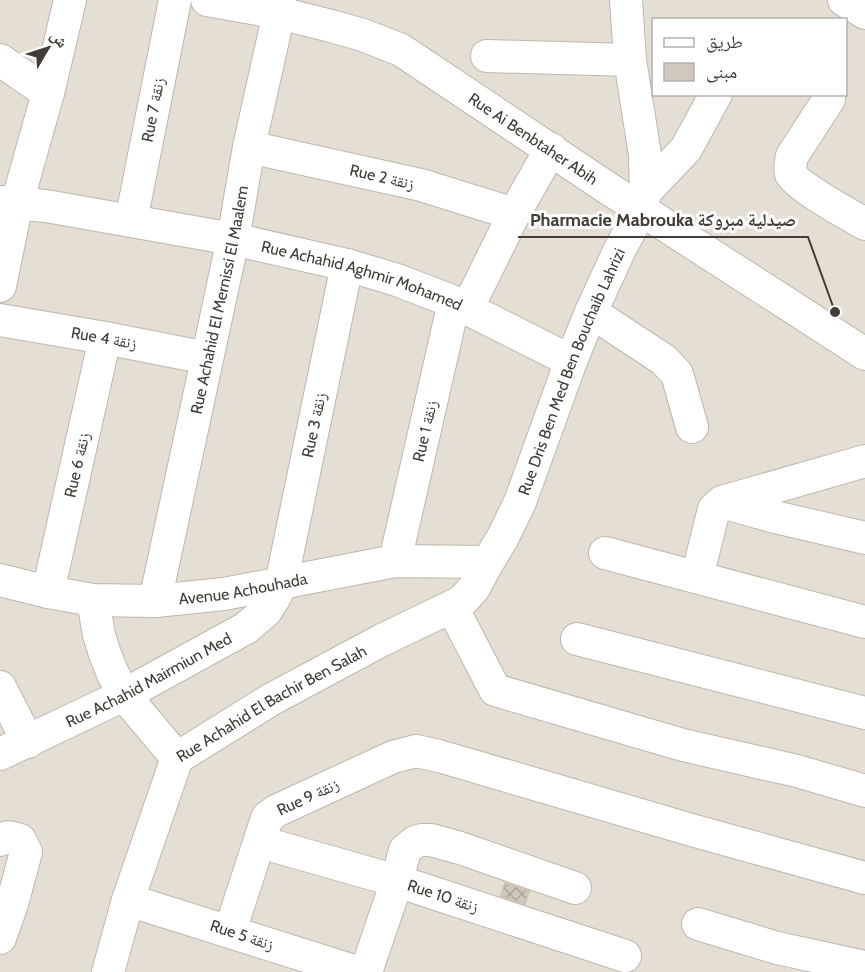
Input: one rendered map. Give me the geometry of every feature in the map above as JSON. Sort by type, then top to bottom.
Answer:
[{"type":"street","points":[[0,286],[8,203],[48,93],[70,0]]},
{"type":"street","name":"Rue 7 زنقة","points":[[131,221],[176,0]]},
{"type":"street","name":"Rue Ai Benbtaher Abih","points":[[207,0],[280,6],[401,50],[550,149],[643,201],[865,354]]},
{"type":"street","name":"Rue Dris Ben Med Ben Bouchaib Lahrizi","points":[[488,562],[520,501],[591,312],[643,201],[645,155],[630,60],[626,0]]},
{"type":"street","points":[[844,0],[865,13]]},
{"type":"street","name":"Rue Achahid El Mernissi El Maalem","points":[[155,601],[233,239],[249,147],[280,6]]},
{"type":"street","points":[[487,56],[630,60]]},
{"type":"street","points":[[0,60],[48,93]]},
{"type":"street","points":[[643,201],[686,149],[715,96]]},
{"type":"street","points":[[829,96],[792,156],[791,174],[811,191],[865,224]]},
{"type":"street","name":"Rue 2 زنقة","points":[[249,147],[421,185],[514,214]]},
{"type":"street","name":"Rue 1 زنقة","points":[[396,561],[461,305],[550,149]]},
{"type":"street","name":"Rue Achahid Aghmir Mohamed","points":[[8,203],[46,206],[233,239],[347,265],[397,280],[461,305],[571,362]]},
{"type":"street","name":"Rue 3 زنقة","points":[[281,584],[347,265]]},
{"type":"street","points":[[591,312],[664,360],[671,367],[677,374],[692,427]]},
{"type":"street","name":"Rue 4 زنقة","points":[[0,320],[207,358]]},
{"type":"street","name":"Rue 6 زنقة","points":[[48,592],[105,338]]},
{"type":"street","points":[[697,577],[714,509],[722,502],[865,461]]},
{"type":"street","points":[[722,502],[865,538]]},
{"type":"street","points":[[605,553],[865,622]]},
{"type":"street","name":"Avenue Achouhada","points":[[0,580],[93,600],[155,601],[224,594],[396,561],[488,562]]},
{"type":"street","name":"Rue Achahid El Bachir Ben Salah","points":[[108,972],[128,900],[177,758],[272,699],[382,640],[452,607],[474,588],[488,562]]},
{"type":"street","name":"Rue Achahid Mairmiun Med","points":[[14,748],[124,695],[246,628],[266,611],[281,584]]},
{"type":"street","points":[[93,600],[105,654],[124,695],[177,758]]},
{"type":"street","points":[[452,607],[495,690],[683,745],[796,771],[865,791]]},
{"type":"street","points":[[577,639],[865,714]]},
{"type":"street","points":[[0,687],[14,748]]},
{"type":"street","name":"Rue 9 زنقة","points":[[230,931],[265,822],[271,814],[393,757],[416,751],[865,878]]},
{"type":"street","points":[[0,840],[10,837],[20,840],[26,852],[0,938]]},
{"type":"street","points":[[366,972],[397,881],[405,850],[415,842],[431,840],[460,848],[575,888]]},
{"type":"street","name":"Rue 10 زنقة","points":[[260,843],[397,881],[625,956]]},
{"type":"street","name":"Rue 5 زنقة","points":[[128,900],[357,972]]},
{"type":"street","points":[[698,924],[774,960],[865,966],[863,972]]},
{"type":"shaded area","points":[[0,0],[865,0],[865,972],[0,972]]},
{"type":"building","points":[[505,883],[529,891],[525,904],[501,896]]},
{"type":"place","name":"Pharmacie Mabrouka صيدلية مبروكة","points":[[835,312]]}]
